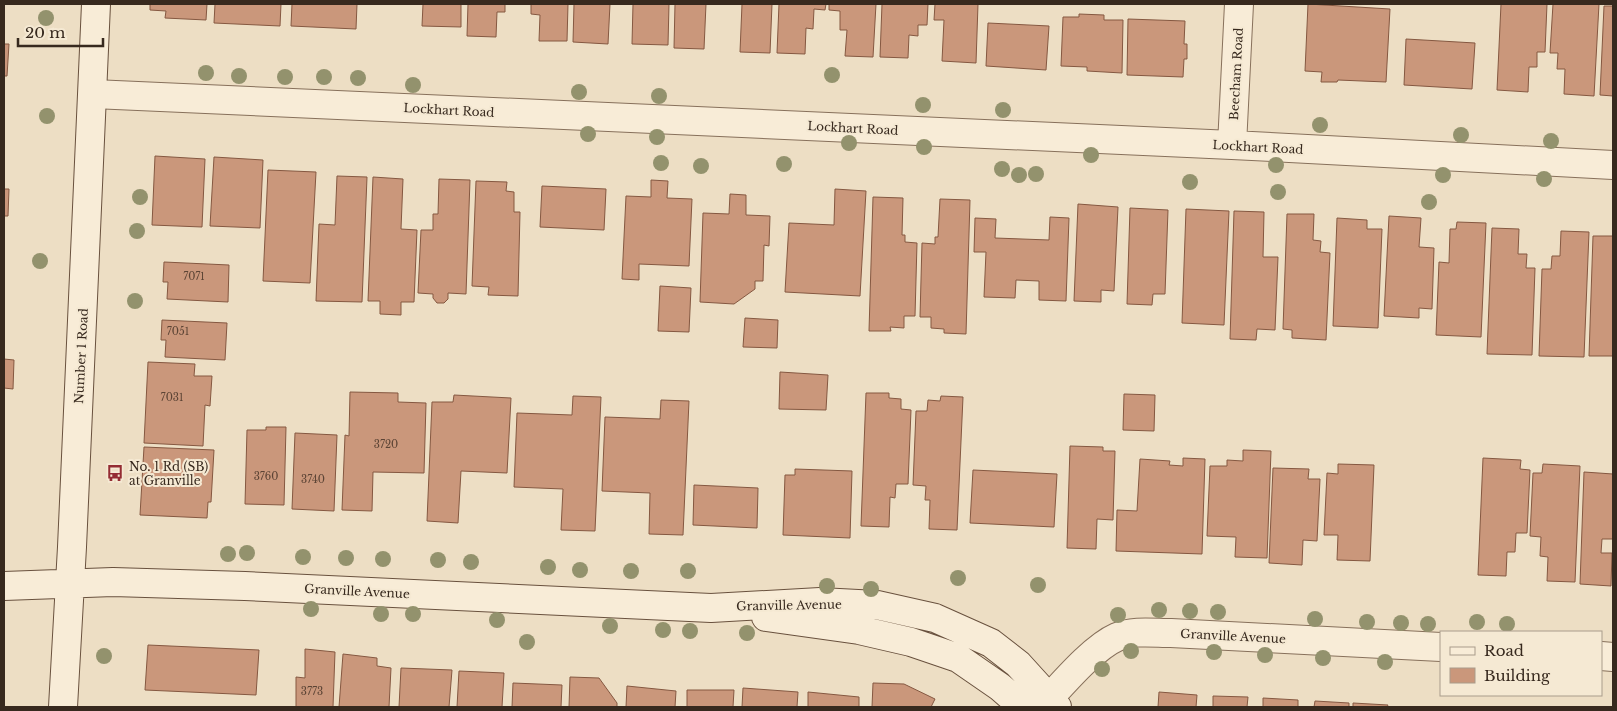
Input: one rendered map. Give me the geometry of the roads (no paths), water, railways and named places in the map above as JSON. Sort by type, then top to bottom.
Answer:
[{"type":"street","name":"Number 1 Road","points":[[63,707],[96,4]]},
{"type":"street","name":"Beecham Road","points":[[1232,145],[1239,4]]},
{"type":"street","name":"Lockhart Road","points":[[93,94],[1232,145],[1613,165]]},
{"type":"street","name":"Granville Avenue","points":[[4,586],[112,582],[245,586],[711,608],[859,630],[911,642],[958,658],[1000,687],[1023,707]]},
{"type":"street","name":"Granville Avenue","points":[[711,608],[820,602],[876,605],[934,618],[991,644],[1018,664],[1049,704],[1073,672],[1108,642],[1118,636],[1130,634],[1171,633],[1440,647]]},
{"type":"place","name":"No. 1 Rd (SB) at Granville","points":[[115,473]]}]
